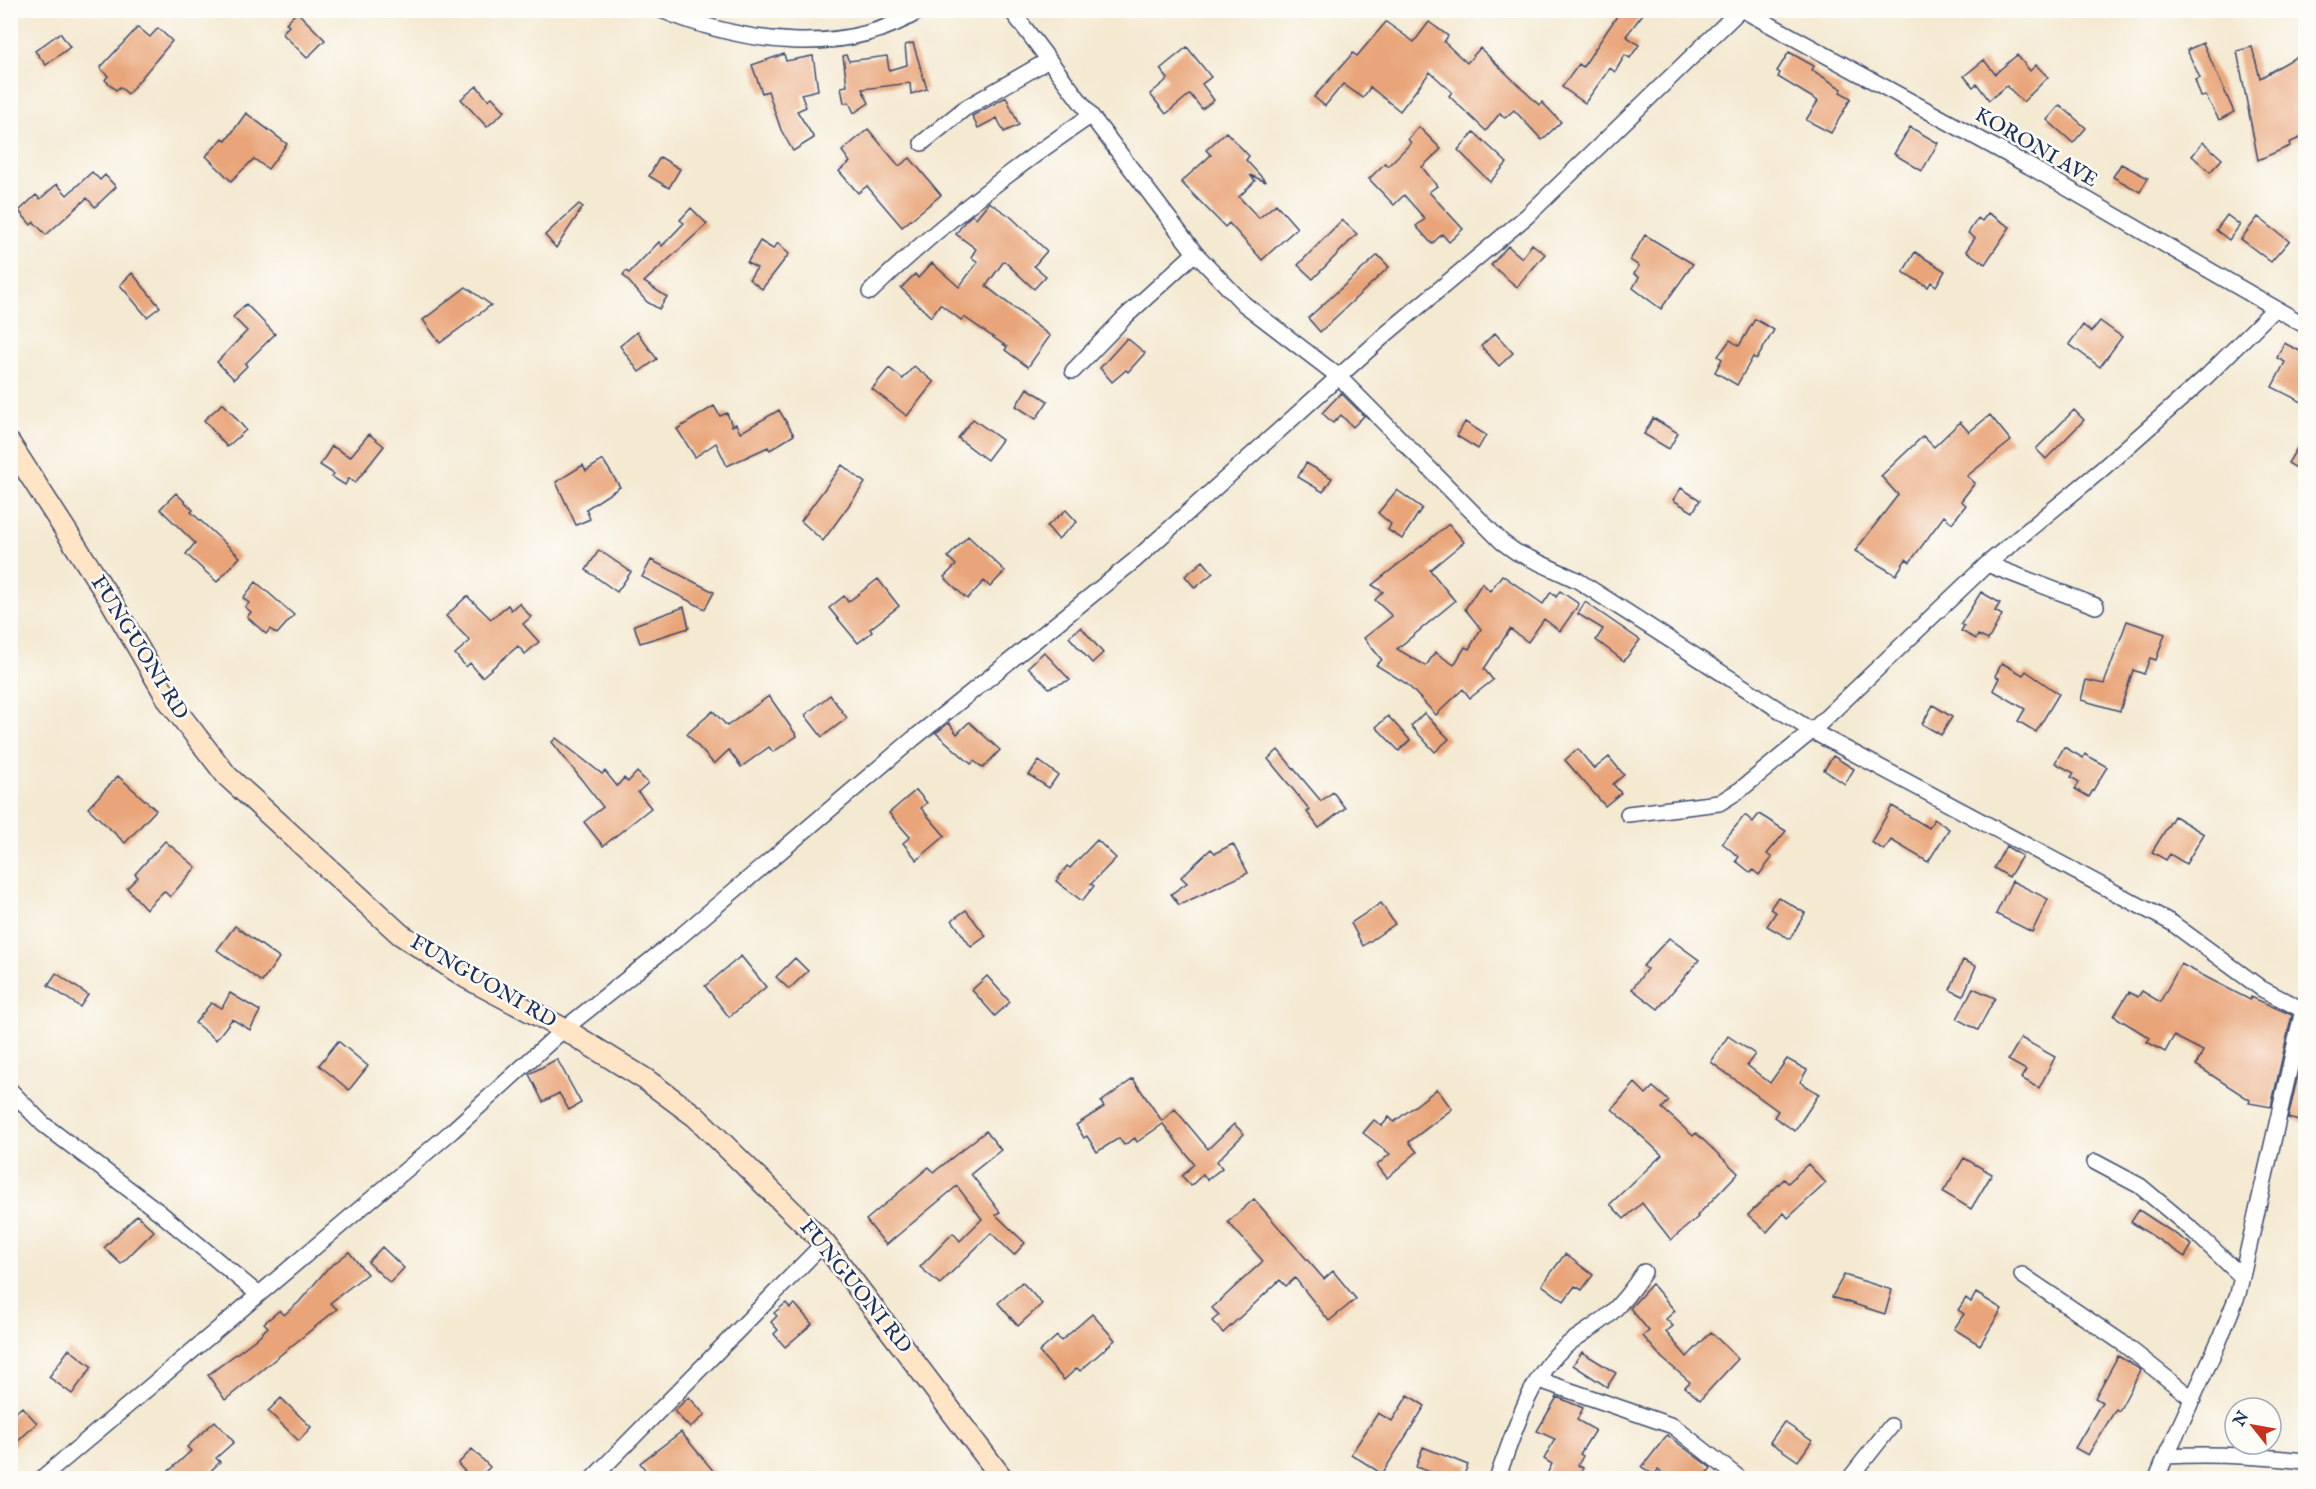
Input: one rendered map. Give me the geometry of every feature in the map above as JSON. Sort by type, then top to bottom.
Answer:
[{"type":"street","points":[[661,10],[706,27],[791,41],[869,34],[893,26],[921,10]]},
{"type":"street","points":[[1011,10],[1047,61],[1195,253],[1244,304],[1338,376],[1502,542],[1516,552],[1577,580],[1812,731],[2172,923],[2262,989],[2304,1011],[2238,1294],[2157,1479]]},
{"type":"street","points":[[42,1479],[452,1131],[564,1029],[676,940],[913,739],[1134,561],[1338,376],[1527,216],[1742,10]]},
{"type":"street","name":"KORONI AVE","points":[[1742,10],[2030,166],[2306,326]]},
{"type":"street","points":[[922,143],[964,109],[1047,61]]},
{"type":"street","points":[[870,292],[913,250],[967,204],[1090,116]]},
{"type":"street","points":[[1073,371],[1125,317],[1195,253]]},
{"type":"street","points":[[1628,814],[1719,803],[1740,790],[1812,731],[1987,564],[2101,470],[2207,376],[2274,309]]},
{"type":"street","name":"FUNGUONI RD","points":[[10,444],[111,600],[169,701],[227,776],[400,934],[467,978],[564,1029],[645,1078],[695,1116],[824,1243],[1002,1479]]},
{"type":"street","points":[[1987,564],[2096,606]]},
{"type":"street","points":[[10,1090],[43,1124],[159,1212],[258,1294]]},
{"type":"street","points":[[2095,1162],[2140,1186],[2195,1232],[2241,1276]]},
{"type":"street","points":[[593,1479],[824,1243]]},
{"type":"street","points":[[1497,1479],[1539,1380],[1558,1352],[1609,1315],[1633,1289],[1644,1272]]},
{"type":"street","points":[[2022,1275],[2121,1342],[2193,1398]]},
{"type":"street","points":[[1539,1380],[1673,1426],[1739,1479]]},
{"type":"street","points":[[1850,1479],[1891,1426]]},
{"type":"street","points":[[2166,1456],[2251,1455],[2306,1461]]},
{"type":"building","points":[[1621,10],[1646,10],[1626,36],[1639,45],[1630,58],[1625,55],[1615,72],[1610,68],[1585,103],[1562,87],[1579,64],[1583,67]]},
{"type":"building","points":[[297,12],[325,40],[307,58],[282,33],[289,26],[286,23]]},
{"type":"building","points":[[1386,22],[1414,42],[1429,22],[1448,36],[1444,42],[1467,63],[1480,48],[1539,105],[1542,102],[1561,122],[1542,140],[1514,110],[1505,118],[1500,113],[1486,131],[1449,96],[1452,92],[1430,72],[1400,111],[1370,87],[1363,98],[1343,84],[1325,106],[1314,97],[1353,53],[1357,56]]},
{"type":"building","points":[[138,27],[150,37],[158,28],[172,41],[128,94],[120,87],[116,90],[105,80],[108,76],[100,68]]},
{"type":"building","points":[[60,33],[70,47],[46,65],[35,51]]},
{"type":"building","points":[[913,43],[927,89],[911,94],[910,83],[862,89],[869,103],[854,113],[849,102],[844,103],[841,87],[847,86],[843,56],[846,55],[849,61],[887,56],[889,70],[907,65],[905,45]]},
{"type":"building","points":[[2203,43],[2234,112],[2219,120],[2206,96],[2201,97],[2195,80],[2200,78],[2187,50]]},
{"type":"building","points":[[1187,47],[1211,77],[1202,84],[1214,100],[1202,109],[1190,94],[1166,114],[1150,94],[1168,79],[1160,69]]},
{"type":"building","points":[[2252,47],[2260,78],[2306,51],[2306,135],[2289,143],[2290,146],[2258,160],[2237,51]]},
{"type":"building","points":[[1789,52],[1814,66],[1812,70],[1842,89],[1840,92],[1851,98],[1831,133],[1806,120],[1818,101],[1778,77],[1780,73],[1777,71]]},
{"type":"building","points":[[784,54],[786,61],[813,56],[818,90],[801,94],[806,107],[797,111],[814,138],[793,151],[781,130],[768,91],[762,93],[752,65]]},
{"type":"building","points":[[2017,55],[2030,71],[2036,65],[2048,77],[2023,102],[2007,86],[1989,100],[1977,84],[1973,87],[1964,76],[1984,60],[1995,74]]},
{"type":"building","points":[[477,86],[488,100],[492,97],[505,111],[487,127],[461,99]]},
{"type":"building","points":[[1006,97],[1019,125],[1004,132],[997,118],[978,128],[972,116]]},
{"type":"building","points":[[2060,105],[2086,128],[2073,143],[2047,120]]},
{"type":"building","points":[[246,113],[287,144],[268,169],[254,159],[231,181],[206,156],[223,138],[226,141]]},
{"type":"building","points":[[1419,127],[1441,149],[1422,167],[1437,186],[1429,192],[1463,229],[1449,242],[1442,234],[1432,244],[1416,226],[1425,219],[1404,195],[1394,205],[1369,179],[1385,163],[1388,166],[1411,143],[1408,139]]},
{"type":"building","points":[[1910,127],[1938,143],[1922,171],[1894,154]]},
{"type":"building","points":[[868,129],[899,166],[910,158],[941,195],[902,227],[867,186],[858,193],[839,171],[850,162],[842,151]]},
{"type":"building","points":[[1226,132],[1249,156],[1246,160],[1266,182],[1250,175],[1255,181],[1239,197],[1259,218],[1276,204],[1297,228],[1262,260],[1229,223],[1225,227],[1181,182],[1211,155],[1206,150]]},
{"type":"building","points":[[1474,132],[1507,163],[1490,182],[1458,150]]},
{"type":"building","points":[[2203,142],[2222,159],[2210,172],[2192,156]]},
{"type":"building","points":[[660,157],[680,169],[669,188],[649,176]]},
{"type":"building","points":[[2121,164],[2148,178],[2140,192],[2113,177]]},
{"type":"building","points":[[92,172],[100,180],[105,175],[116,187],[95,207],[87,198],[46,235],[34,222],[31,225],[19,211],[36,195],[40,199],[57,184],[67,195]]},
{"type":"building","points":[[989,202],[1011,217],[1047,251],[1034,266],[1046,276],[1034,289],[1004,261],[986,286],[1050,336],[1028,367],[1005,350],[1007,347],[964,317],[961,320],[940,304],[931,317],[901,288],[915,274],[918,278],[932,263],[959,287],[978,262],[971,257],[976,249],[956,234],[965,221],[972,215],[976,218]]},
{"type":"building","points":[[579,204],[583,207],[556,248],[545,235]]},
{"type":"building","points":[[691,208],[707,224],[644,282],[667,297],[659,309],[647,302],[623,275],[626,271],[629,273],[659,242],[662,246],[684,223],[680,220]]},
{"type":"building","points":[[1988,213],[2010,227],[1985,264],[1966,251],[1975,238],[1968,233],[1978,218],[1982,221]]},
{"type":"building","points":[[2227,215],[2240,225],[2229,240],[2216,230]]},
{"type":"building","points":[[2258,217],[2289,241],[2271,262],[2241,239]]},
{"type":"building","points":[[1342,220],[1357,234],[1313,279],[1298,265]]},
{"type":"building","points":[[1645,235],[1693,264],[1661,309],[1633,288],[1639,277],[1634,274],[1639,266],[1630,260]]},
{"type":"building","points":[[760,241],[773,249],[778,243],[789,254],[762,289],[749,279],[757,268],[747,263]]},
{"type":"building","points":[[1532,244],[1545,254],[1517,287],[1491,265],[1508,246],[1522,258]]},
{"type":"building","points":[[1915,252],[1945,271],[1936,286],[1931,282],[1928,287],[1903,272]]},
{"type":"building","points":[[1378,255],[1389,267],[1320,332],[1308,318]]},
{"type":"building","points":[[132,273],[160,307],[147,317],[120,285]]},
{"type":"building","points":[[466,287],[491,305],[440,343],[423,320]]},
{"type":"building","points":[[246,304],[275,334],[245,364],[247,366],[234,379],[217,362],[247,331],[233,317]]},
{"type":"building","points":[[1755,319],[1774,330],[1757,359],[1753,357],[1737,385],[1715,372],[1722,359],[1718,356],[1730,340],[1739,346]]},
{"type":"building","points":[[2100,321],[2122,337],[2100,367],[2069,344],[2083,325],[2091,332]]},
{"type":"building","points":[[637,332],[657,359],[639,372],[620,346]]},
{"type":"building","points":[[1495,333],[1513,353],[1499,366],[1481,346]]},
{"type":"building","points":[[1127,338],[1145,353],[1128,372],[1126,370],[1112,382],[1100,368]]},
{"type":"building","points":[[2284,343],[2306,354],[2306,404],[2272,387],[2285,362],[2277,358]]},
{"type":"building","points":[[914,366],[934,382],[907,416],[872,389],[889,368],[903,379]]},
{"type":"building","points":[[1027,388],[1048,401],[1036,419],[1016,406]]},
{"type":"building","points":[[1341,393],[1364,416],[1353,427],[1341,415],[1333,423],[1322,413]]},
{"type":"building","points":[[223,403],[246,430],[227,447],[204,420]]},
{"type":"building","points":[[714,406],[720,416],[727,413],[732,426],[736,424],[740,433],[779,410],[794,435],[770,450],[768,447],[727,466],[716,443],[695,457],[677,429]]},
{"type":"building","points":[[2074,410],[2084,420],[2046,459],[2036,449]]},
{"type":"building","points":[[1990,415],[2011,441],[1967,476],[1975,483],[1961,501],[1966,505],[1952,523],[1944,516],[1910,562],[1906,559],[1896,575],[1855,551],[1898,495],[1881,476],[1923,436],[1934,447],[1960,422],[1969,432]]},
{"type":"building","points":[[1653,418],[1678,433],[1669,449],[1644,434]]},
{"type":"building","points":[[973,419],[1002,440],[987,460],[958,438]]},
{"type":"building","points":[[1465,422],[1486,435],[1478,449],[1457,436]]},
{"type":"building","points":[[2306,433],[2306,474],[2288,463]]},
{"type":"building","points":[[369,434],[384,446],[355,483],[349,478],[345,485],[332,477],[334,474],[320,465],[332,446],[350,457]]},
{"type":"building","points":[[603,460],[620,487],[586,509],[590,519],[576,525],[556,482],[583,465],[586,471]]},
{"type":"building","points":[[1306,463],[1332,478],[1323,492],[1298,477]]},
{"type":"building","points":[[842,465],[865,483],[823,541],[801,521]]},
{"type":"building","points":[[1681,488],[1700,500],[1693,512],[1673,500]]},
{"type":"building","points":[[1397,490],[1422,508],[1402,539],[1388,530],[1391,524],[1378,513]]},
{"type":"building","points":[[176,493],[193,510],[191,512],[240,557],[217,582],[186,554],[195,543],[160,509]]},
{"type":"building","points":[[1066,510],[1077,522],[1058,539],[1047,526]]},
{"type":"building","points":[[1449,524],[1464,542],[1430,570],[1455,601],[1397,649],[1426,666],[1435,652],[1454,665],[1465,647],[1469,649],[1481,629],[1465,609],[1482,583],[1490,591],[1502,575],[1543,604],[1551,592],[1556,597],[1560,591],[1579,604],[1560,631],[1544,619],[1528,642],[1510,629],[1484,669],[1493,680],[1470,698],[1463,689],[1436,715],[1407,684],[1376,665],[1382,660],[1364,638],[1392,616],[1375,600],[1383,592],[1372,585]]},
{"type":"building","points":[[968,536],[1005,571],[990,587],[984,581],[967,599],[944,577],[956,565],[948,557]]},
{"type":"building","points":[[599,550],[631,572],[617,592],[586,570]]},
{"type":"building","points":[[651,560],[714,592],[705,609],[642,577]]},
{"type":"building","points":[[1203,561],[1213,573],[1195,588],[1185,576]]},
{"type":"building","points":[[878,579],[899,606],[870,629],[872,632],[858,643],[829,608],[844,596],[848,602]]},
{"type":"building","points":[[256,582],[294,615],[277,634],[270,629],[266,634],[247,617],[251,612],[245,607],[249,603],[243,598]]},
{"type":"building","points":[[1981,592],[2000,603],[1995,611],[2002,615],[1988,640],[1978,635],[1976,639],[1961,631],[1964,626],[1961,624]]},
{"type":"building","points":[[467,596],[491,619],[508,605],[511,610],[519,603],[531,617],[523,624],[539,642],[525,654],[518,646],[482,677],[470,663],[466,667],[455,654],[470,641],[446,616]]},
{"type":"building","points":[[1585,602],[1640,640],[1624,661],[1596,640],[1603,629],[1578,614]]},
{"type":"building","points":[[684,607],[689,628],[640,643],[634,625]]},
{"type":"building","points":[[2127,621],[2165,634],[2156,660],[2150,658],[2144,674],[2133,670],[2120,711],[2081,700],[2086,680],[2104,684]]},
{"type":"building","points":[[1081,627],[1103,653],[1092,663],[1069,637]]},
{"type":"building","points":[[1044,652],[1070,680],[1049,688],[1028,667]]},
{"type":"building","points":[[2002,663],[2023,675],[2026,671],[2059,694],[2036,732],[2018,721],[2025,709],[1993,690],[1999,678],[1995,676]]},
{"type":"building","points":[[830,695],[847,718],[822,737],[805,715]]},
{"type":"building","points":[[769,696],[797,736],[773,752],[769,747],[741,767],[729,750],[714,764],[687,734],[713,711],[727,726]]},
{"type":"building","points":[[1933,705],[1952,717],[1941,735],[1922,724]]},
{"type":"building","points":[[1424,713],[1449,739],[1435,752],[1411,726]]},
{"type":"building","points":[[1388,716],[1410,740],[1399,751],[1376,727]]},
{"type":"building","points":[[969,722],[1000,750],[983,768],[974,761],[971,764],[936,733],[949,723],[957,734]]},
{"type":"building","points":[[556,738],[602,774],[605,771],[617,786],[624,778],[628,782],[637,772],[648,783],[638,792],[651,808],[603,846],[584,822],[603,807],[552,742]]},
{"type":"building","points":[[2064,747],[2083,758],[2085,754],[2107,767],[2089,797],[2075,789],[2079,782],[2071,777],[2074,773],[2055,763]]},
{"type":"building","points":[[1578,749],[1594,769],[1609,757],[1624,775],[1613,784],[1621,793],[1605,806],[1565,760]]},
{"type":"building","points":[[1278,750],[1321,801],[1333,792],[1345,808],[1319,828],[1307,812],[1310,810],[1268,759]]},
{"type":"building","points":[[1833,756],[1854,769],[1845,784],[1824,770]]},
{"type":"building","points":[[1039,761],[1058,775],[1049,788],[1029,775]]},
{"type":"building","points":[[118,776],[156,810],[125,843],[88,808]]},
{"type":"building","points":[[916,790],[927,803],[921,808],[945,836],[917,860],[903,843],[910,837],[889,813]]},
{"type":"building","points":[[1892,806],[1929,828],[1934,819],[1949,829],[1928,862],[1891,840],[1884,850],[1871,842]]},
{"type":"building","points":[[1759,814],[1786,831],[1767,854],[1772,858],[1759,875],[1753,870],[1751,873],[1736,861],[1739,857],[1722,843],[1745,815],[1753,822]]},
{"type":"building","points":[[2174,816],[2204,834],[2186,864],[2170,854],[2166,860],[2152,852]]},
{"type":"building","points":[[1097,840],[1116,858],[1091,884],[1094,886],[1082,901],[1056,881],[1067,866],[1070,868]]},
{"type":"building","points":[[165,841],[196,867],[170,897],[164,891],[146,909],[127,888],[138,877],[135,874]]},
{"type":"building","points":[[1233,844],[1248,873],[1179,905],[1171,894],[1187,883],[1181,877],[1211,849],[1215,853]]},
{"type":"building","points":[[2006,846],[2022,856],[2009,877],[1994,868]]},
{"type":"building","points":[[2012,881],[2048,899],[2032,932],[1996,914]]},
{"type":"building","points":[[1778,897],[1805,913],[1790,939],[1767,926],[1776,912],[1770,909]]},
{"type":"building","points":[[1381,903],[1395,924],[1363,946],[1351,923]]},
{"type":"building","points":[[966,910],[986,936],[971,947],[952,920]]},
{"type":"building","points":[[235,926],[279,958],[262,982],[217,950]]},
{"type":"building","points":[[1669,938],[1699,960],[1658,1009],[1632,989],[1647,969],[1643,966]]},
{"type":"building","points":[[741,956],[766,987],[729,1017],[705,986]]},
{"type":"building","points":[[795,958],[808,971],[789,989],[776,977]]},
{"type":"building","points":[[1963,960],[1976,966],[1963,996],[1950,990]]},
{"type":"building","points":[[2181,964],[2250,1000],[2251,997],[2292,1015],[2271,1107],[2249,1103],[2250,1100],[2196,1065],[2203,1051],[2174,1036],[2165,1052],[2147,1042],[2150,1038],[2114,1016],[2129,992],[2138,997],[2142,991],[2160,1002]]},
{"type":"building","points":[[56,973],[88,995],[80,1007],[48,985]]},
{"type":"building","points":[[987,976],[1010,1002],[995,1016],[972,990]]},
{"type":"building","points":[[1973,988],[1995,998],[1978,1030],[1957,1019]]},
{"type":"building","points":[[230,993],[260,1011],[250,1030],[232,1019],[216,1040],[195,1023],[211,1003],[222,1008]]},
{"type":"building","points":[[1728,1036],[1755,1054],[1747,1065],[1770,1083],[1787,1059],[1807,1070],[1800,1082],[1819,1094],[1795,1131],[1774,1117],[1778,1111],[1711,1062]]},
{"type":"building","points":[[2021,1038],[2055,1057],[2039,1088],[2021,1078],[2026,1070],[2008,1060]]},
{"type":"building","points":[[338,1041],[368,1066],[349,1090],[319,1065]]},
{"type":"building","points":[[557,1059],[581,1103],[569,1110],[559,1093],[543,1102],[529,1074]]},
{"type":"building","points":[[2300,1066],[2306,1068],[2306,1123],[2288,1118]]},
{"type":"building","points":[[1133,1079],[1162,1121],[1175,1109],[1208,1149],[1234,1124],[1244,1134],[1217,1161],[1222,1168],[1207,1180],[1203,1174],[1191,1186],[1182,1176],[1194,1164],[1163,1124],[1137,1142],[1135,1138],[1124,1145],[1119,1138],[1097,1152],[1087,1136],[1084,1138],[1076,1125],[1104,1107],[1101,1102]]},
{"type":"building","points":[[1635,1083],[1646,1094],[1653,1087],[1669,1101],[1662,1108],[1693,1136],[1696,1133],[1738,1173],[1698,1217],[1671,1240],[1642,1203],[1624,1219],[1610,1204],[1662,1155],[1612,1109]]},
{"type":"building","points":[[1437,1089],[1452,1109],[1409,1142],[1417,1152],[1387,1178],[1377,1165],[1390,1154],[1363,1133],[1374,1120],[1382,1126],[1389,1117],[1394,1122]]},
{"type":"building","points":[[986,1131],[1001,1150],[971,1174],[1000,1212],[996,1215],[1025,1243],[1014,1255],[991,1233],[940,1284],[920,1267],[953,1233],[960,1241],[982,1219],[957,1186],[886,1245],[866,1220],[929,1167],[934,1172]]},
{"type":"building","points":[[1964,1158],[1992,1174],[1971,1209],[1943,1192]]},
{"type":"building","points":[[1808,1164],[1826,1183],[1788,1218],[1784,1213],[1767,1232],[1748,1215],[1784,1179],[1788,1183]]},
{"type":"building","points":[[1254,1199],[1324,1279],[1333,1271],[1356,1299],[1329,1321],[1295,1278],[1286,1286],[1280,1280],[1223,1333],[1212,1321],[1219,1315],[1212,1308],[1263,1261],[1228,1222]]},
{"type":"building","points":[[2139,1210],[2192,1245],[2185,1257],[2131,1222]]},
{"type":"building","points":[[137,1215],[154,1231],[121,1264],[104,1248]]},
{"type":"building","points":[[382,1247],[404,1268],[390,1283],[368,1262]]},
{"type":"building","points":[[349,1252],[367,1274],[330,1303],[337,1309],[225,1400],[208,1375],[256,1339],[268,1327],[264,1323],[280,1310],[284,1315],[299,1302],[327,1269]]},
{"type":"building","points":[[1565,1254],[1593,1275],[1582,1290],[1575,1286],[1564,1301],[1542,1285]]},
{"type":"building","points":[[1844,1275],[1892,1290],[1885,1314],[1832,1297]]},
{"type":"building","points":[[1022,1282],[1042,1304],[1018,1326],[998,1303]]},
{"type":"building","points":[[1652,1284],[1675,1311],[1666,1319],[1673,1326],[1666,1332],[1687,1357],[1711,1332],[1738,1359],[1700,1400],[1685,1387],[1690,1382],[1662,1358],[1643,1336],[1649,1331],[1630,1308]]},
{"type":"building","points":[[1976,1293],[2002,1309],[1980,1345],[1954,1329],[1964,1314],[1958,1310],[1966,1298],[1971,1302]]},
{"type":"building","points":[[786,1303],[790,1308],[795,1304],[812,1324],[785,1347],[774,1334],[778,1330],[771,1322],[777,1316],[774,1313]]},
{"type":"building","points":[[1092,1314],[1115,1340],[1080,1371],[1077,1368],[1064,1380],[1039,1352],[1057,1336],[1061,1341]]},
{"type":"building","points":[[69,1349],[92,1367],[72,1394],[49,1377]]},
{"type":"building","points":[[1582,1352],[1616,1373],[1607,1387],[1573,1365]]},
{"type":"building","points":[[2118,1356],[2141,1370],[2119,1411],[2116,1409],[2088,1455],[2075,1448],[2102,1402],[2095,1398]]},
{"type":"building","points":[[1408,1395],[1425,1406],[1382,1474],[1351,1454],[1378,1413],[1392,1421]]},
{"type":"building","points":[[689,1397],[705,1415],[690,1428],[674,1411]]},
{"type":"building","points":[[1557,1397],[1583,1408],[1577,1420],[1595,1430],[1580,1454],[1583,1456],[1578,1465],[1583,1468],[1577,1479],[1554,1479],[1547,1474],[1552,1464],[1544,1459],[1555,1439],[1537,1431]]},
{"type":"building","points":[[281,1398],[311,1427],[299,1441],[268,1411]]},
{"type":"building","points":[[22,1407],[37,1423],[10,1449],[10,1418]]},
{"type":"building","points":[[215,1421],[234,1442],[216,1458],[220,1462],[202,1479],[160,1479],[191,1451],[187,1447]]},
{"type":"building","points":[[1784,1422],[1812,1441],[1798,1461],[1770,1442]]},
{"type":"building","points":[[681,1432],[720,1479],[652,1479],[640,1463]]},
{"type":"building","points":[[1667,1435],[1711,1468],[1704,1479],[1691,1472],[1686,1479],[1670,1479],[1658,1470],[1654,1475],[1642,1467]]},
{"type":"building","points":[[1423,1447],[1468,1465],[1462,1479],[1427,1479],[1430,1472],[1416,1467]]},
{"type":"building","points":[[472,1449],[490,1467],[478,1479],[472,1479],[458,1464]]}]
